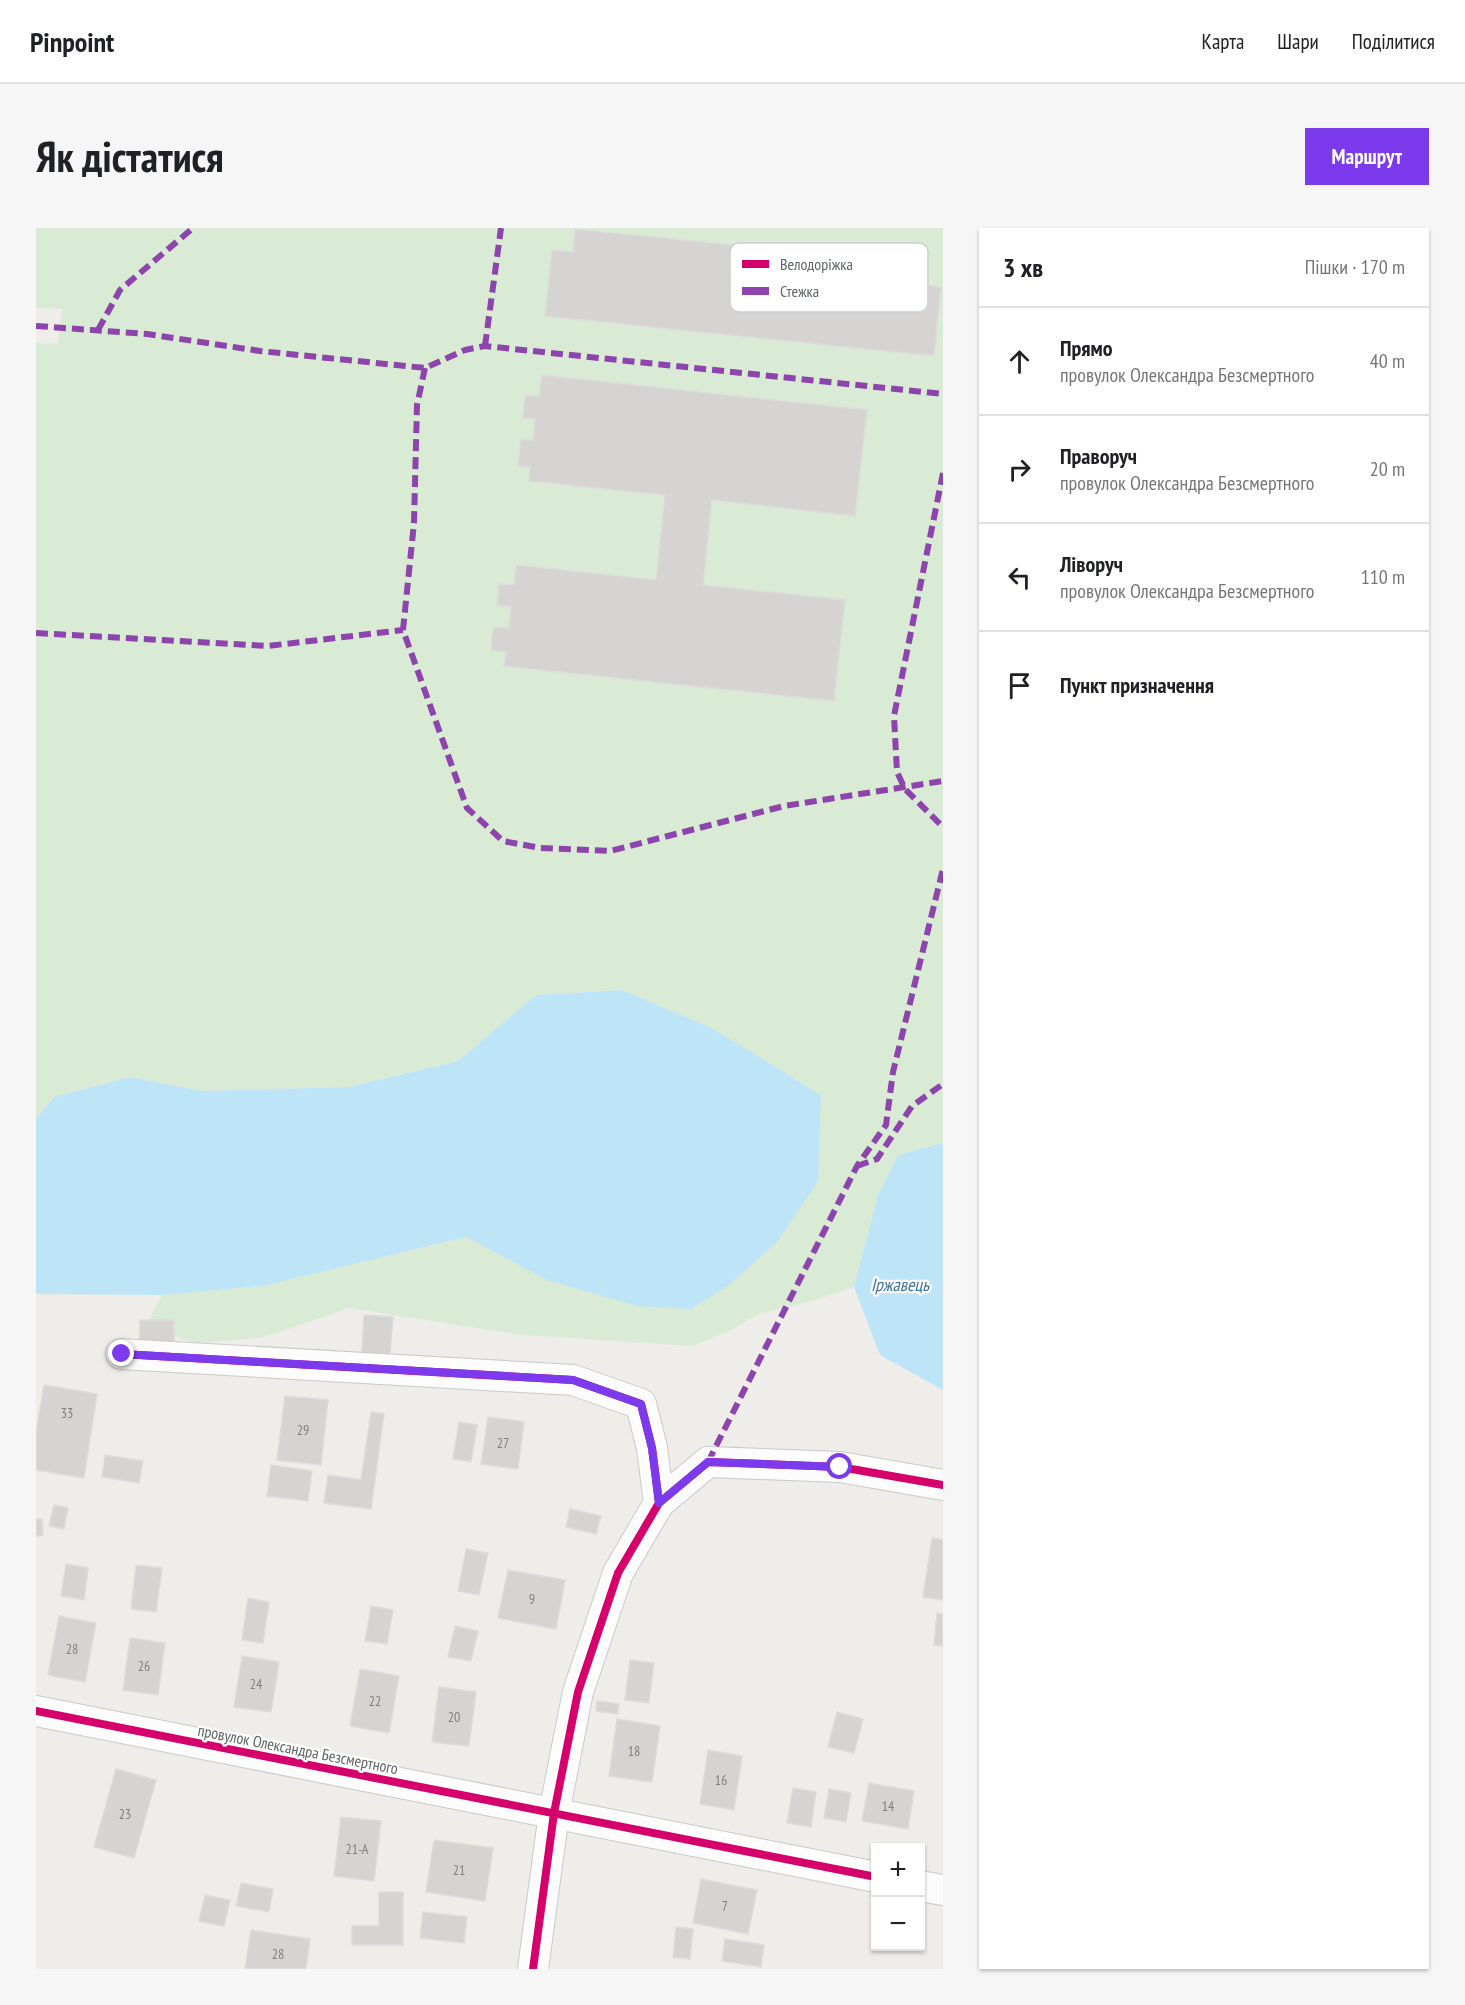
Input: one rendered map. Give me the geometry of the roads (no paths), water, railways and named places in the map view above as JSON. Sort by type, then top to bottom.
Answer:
[{"type":"street","points":[[122,1354],[573,1380],[641,1404],[652,1448],[659,1503]]},
{"type":"street","points":[[533,1969],[555,1813],[578,1692],[618,1573],[659,1503],[708,1462],[840,1467],[943,1485]]},
{"type":"street","name":"провулок Олександра Безсмертного","points":[[36,1711],[871,1876]]},
{"type":"street","points":[[925,1887],[943,1890]]},
{"type":"water","points":[[622,990],[712,1028],[821,1095],[818,1182],[777,1242],[729,1285],[691,1309],[637,1306],[547,1280],[466,1237],[263,1286],[162,1295],[36,1294],[36,1119],[54,1097],[130,1077],[202,1091],[349,1087],[458,1061],[536,995]]},
{"type":"water","name":"Іржавець","points":[[943,1143],[943,1390],[880,1355],[854,1287],[878,1195],[898,1155]]}]
